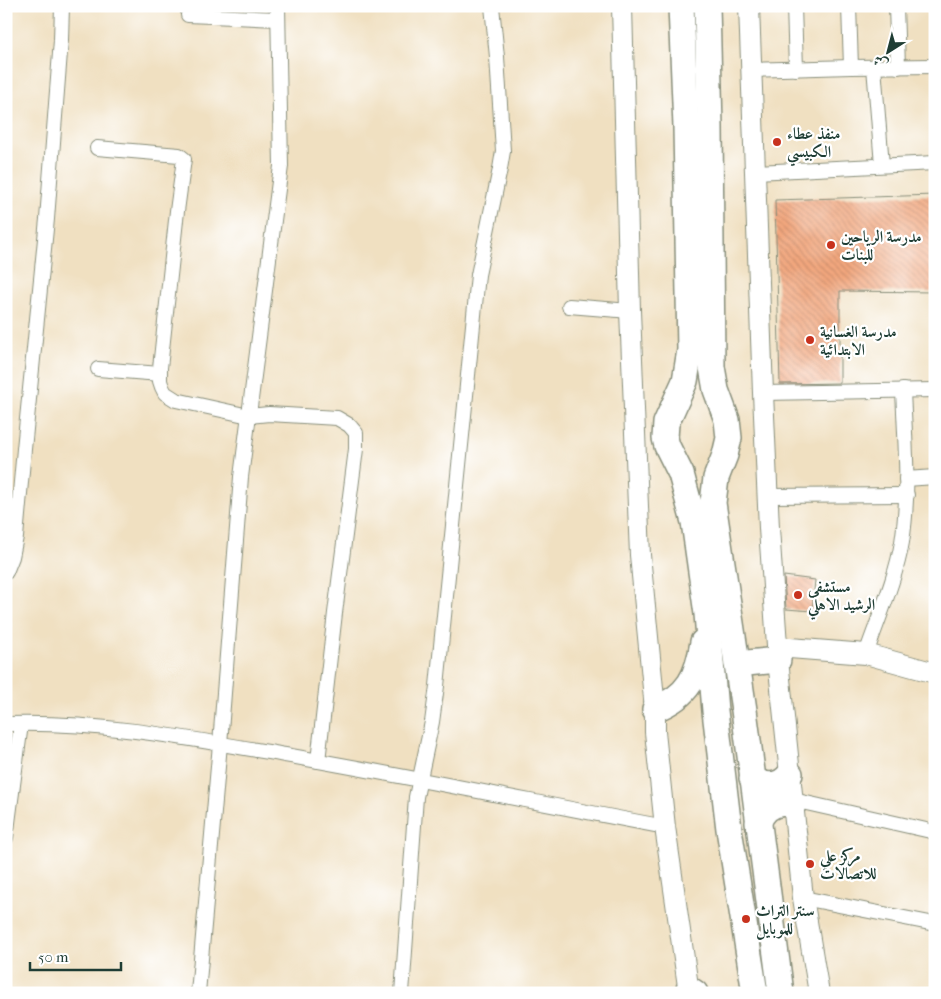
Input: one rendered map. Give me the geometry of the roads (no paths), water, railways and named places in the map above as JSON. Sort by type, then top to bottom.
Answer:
[{"type":"highway","points":[[681,6],[686,136],[690,350],[686,381],[672,409],[665,430],[667,446],[675,459],[690,506],[707,614],[729,829],[755,993]]},
{"type":"highway","points":[[707,6],[712,367],[716,390],[727,420],[729,438],[716,478],[713,503],[737,664],[781,993]]},
{"type":"highway","points":[[672,409],[682,402],[694,399],[706,400],[718,405],[724,412]]},
{"type":"highway","points":[[675,459],[687,465],[700,466],[714,462],[725,455]]},
{"type":"highway","points":[[655,709],[674,700],[694,678],[700,658],[707,614]]},
{"type":"highway","points":[[737,664],[778,653]]},
{"type":"highway","points":[[752,778],[761,784],[772,785],[783,781],[790,774]]},
{"type":"highway","points":[[758,823],[760,816],[769,807],[793,802]]},
{"type":"main road","points":[[622,6],[630,311],[640,555],[664,827],[691,992]]},
{"type":"main road","points":[[749,6],[767,496],[778,653],[803,898],[819,993]]},
{"type":"main road","points":[[778,653],[866,654],[935,674]]},
{"type":"street","points":[[6,572],[12,557],[16,537],[47,219],[62,6]]},
{"type":"street","points":[[402,993],[416,797],[432,722],[437,686],[478,275],[502,151],[492,6]]},
{"type":"street","points":[[794,6],[796,69]]},
{"type":"street","points":[[849,6],[851,67]]},
{"type":"street","points":[[896,6],[898,67]]},
{"type":"street","points":[[188,15],[278,13],[281,166],[241,478],[198,993]]},
{"type":"street","points":[[751,70],[935,66]]},
{"type":"street","points":[[874,67],[882,165]]},
{"type":"street","points":[[97,148],[179,155],[184,159],[160,374],[162,387],[169,396],[176,400],[249,416],[269,414],[337,418],[349,425],[356,434],[356,449],[318,761]]},
{"type":"street","points":[[755,172],[935,163]]},
{"type":"street","points":[[569,306],[630,311]]},
{"type":"street","points":[[98,369],[160,374]]},
{"type":"street","points":[[866,654],[902,543],[907,495],[903,390]]},
{"type":"street","points":[[763,393],[935,390]]},
{"type":"street","points":[[906,479],[935,477]]},
{"type":"street","points":[[767,496],[907,495]]},
{"type":"street","points":[[6,724],[130,730],[220,744],[664,827]]},
{"type":"street","points":[[6,838],[21,724]]},
{"type":"street","points":[[793,802],[935,832]]},
{"type":"street","points":[[803,898],[935,924]]},
{"type":"place","name":"منفذ عطاء الكبيسي","points":[[777,142]]},
{"type":"place","name":"مدرسة الرياحين للبنات","points":[[831,245]]},
{"type":"place","name":"مدرسة الغسانية الابتدائية","points":[[810,340]]},
{"type":"place","name":"مستشفى الرشيد الاهلي","points":[[798,595]]},
{"type":"place","name":"مركز علي للاتصالات","points":[[810,864]]},
{"type":"place","name":"سنتر التراث للموبايل","points":[[746,919]]}]
